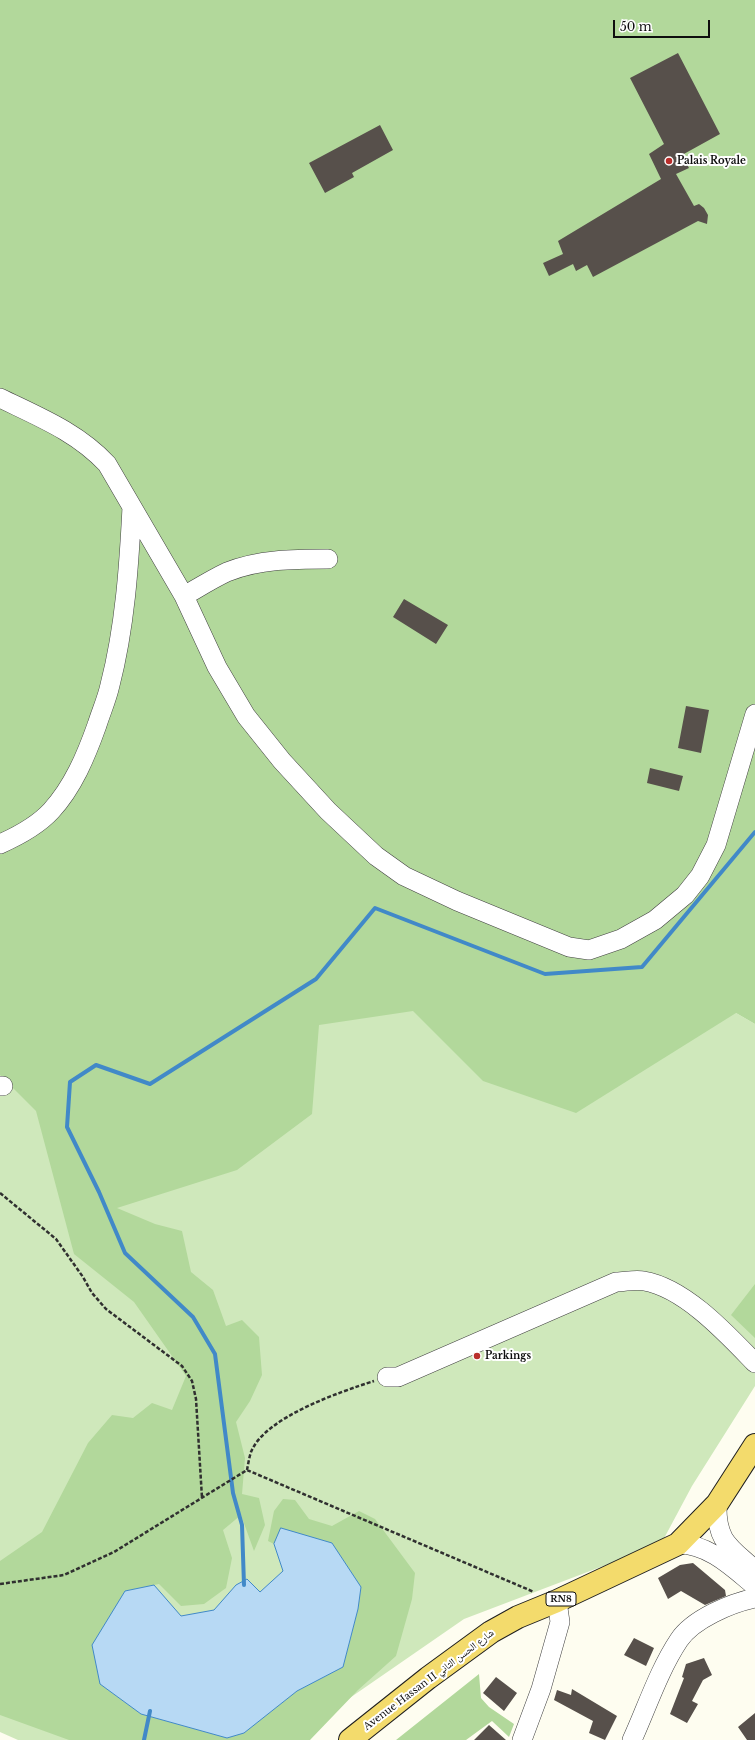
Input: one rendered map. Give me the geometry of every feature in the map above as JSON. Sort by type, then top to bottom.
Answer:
[{"type":"main road","name":"Avenue Hassan II شارع الحسن الثاني","points":[[350,1740],[428,1678],[491,1632],[518,1617],[557,1601],[678,1544],[717,1504],[755,1445]]},
{"type":"street","points":[[0,398],[67,430],[93,449],[107,464],[184,596],[217,667],[246,716],[282,761],[328,810],[376,856],[404,876],[457,901],[569,947],[589,950],[621,939],[655,920],[685,895],[700,876],[716,845],[752,730],[755,714]]},
{"type":"street","points":[[0,844],[31,827],[51,811],[76,776],[91,742],[110,686],[119,643],[128,570],[132,507]]},
{"type":"street","points":[[184,596],[228,572],[252,564],[293,559],[328,559]]},
{"type":"street","points":[[387,1377],[398,1377],[616,1282],[644,1281],[670,1290],[698,1309],[755,1362]]},
{"type":"street","points":[[717,1504],[716,1519],[721,1535],[728,1546],[755,1570]]},
{"type":"street","points":[[678,1544],[690,1544],[711,1552],[755,1586]]},
{"type":"street","points":[[632,1740],[679,1639],[697,1622],[711,1614],[755,1598]]},
{"type":"street","points":[[522,1740],[541,1689],[560,1622],[557,1601]]},
{"type":"path","points":[[0,1193],[56,1239],[83,1277],[92,1293],[106,1309],[182,1366],[192,1381],[196,1398],[202,1498]]},
{"type":"path","points":[[0,1584],[64,1575],[114,1552],[247,1470],[251,1452],[257,1444],[268,1432],[288,1417],[313,1403],[387,1377]]},
{"type":"path","points":[[247,1470],[557,1601]]},
{"type":"green space","points":[[0,0],[755,0],[736,1013],[755,1024],[755,1386],[692,1486],[661,1544],[464,1619],[289,1740],[18,1740],[0,1732]]},
{"type":"green space","points":[[0,0],[755,0],[755,1024],[736,1013],[576,1113],[483,1081],[413,1011],[319,1025],[312,1114],[237,1170],[117,1208],[155,1224],[182,1231],[191,1272],[213,1290],[226,1326],[242,1320],[259,1337],[262,1375],[250,1401],[236,1422],[245,1458],[242,1494],[259,1498],[265,1525],[254,1551],[241,1515],[223,1530],[232,1558],[226,1588],[204,1604],[181,1606],[159,1584],[125,1591],[100,1684],[141,1714],[227,1738],[244,1733],[297,1691],[343,1667],[358,1609],[361,1587],[332,1543],[281,1529],[274,1544],[268,1541],[274,1511],[283,1499],[295,1500],[309,1519],[332,1526],[359,1511],[375,1519],[415,1573],[412,1599],[396,1656],[358,1690],[310,1740],[69,1740],[0,1715],[0,1561],[42,1532],[88,1443],[112,1415],[133,1418],[152,1403],[172,1410],[186,1376],[134,1302],[74,1254],[36,1111],[0,1075]]},
{"type":"green space","points":[[755,1284],[755,1338],[731,1315]]},
{"type":"green space","points":[[479,1674],[481,1698],[489,1707],[514,1724],[509,1737],[492,1721],[466,1740],[396,1740]]},
{"type":"water","points":[[281,1528],[332,1543],[361,1587],[358,1609],[343,1667],[297,1691],[244,1733],[227,1738],[141,1714],[100,1684],[92,1645],[125,1591],[154,1585],[181,1616],[214,1610],[236,1585],[247,1579],[260,1592],[283,1571],[274,1544]]},
{"type":"building","name":"Palais Royale","points":[[678,53],[720,134],[682,155],[689,168],[676,174],[694,206],[699,204],[704,208],[708,215],[707,224],[698,221],[593,277],[587,265],[576,271],[573,264],[549,276],[543,263],[563,254],[558,241],[661,179],[649,154],[664,144],[630,78]]},
{"type":"building","points":[[380,125],[393,150],[352,173],[354,177],[325,193],[309,163]]},
{"type":"building","points":[[404,599],[448,625],[436,644],[393,617]]},
{"type":"building","points":[[686,706],[709,710],[701,753],[678,748]]},
{"type":"building","points":[[650,768],[683,776],[679,791],[647,783]]},
{"type":"building","points":[[693,1563],[725,1590],[726,1596],[705,1605],[681,1591],[668,1599],[658,1578],[680,1565]]},
{"type":"building","points":[[634,1638],[654,1648],[646,1666],[624,1655]]},
{"type":"building","points":[[704,1658],[712,1675],[703,1680],[692,1701],[698,1704],[687,1723],[670,1714],[684,1678],[682,1677],[686,1664]]},
{"type":"building","points":[[496,1677],[517,1693],[504,1711],[483,1693]]},
{"type":"building","points":[[572,1689],[617,1716],[605,1740],[589,1733],[593,1721],[554,1700],[557,1690],[571,1695]]},
{"type":"building","points":[[755,1713],[755,1740],[747,1740],[738,1727]]},
{"type":"building","points":[[489,1725],[506,1740],[474,1740]]},
{"type":"waterway","points":[[244,1585],[242,1525],[233,1493],[215,1354],[193,1317],[125,1253],[99,1192],[67,1127],[70,1082],[96,1065],[150,1084],[316,979],[375,908],[545,974],[642,967],[755,832]]},
{"type":"waterway","points":[[144,1740],[150,1711]]},
{"type":"place","name":"Palais Royale","points":[[669,161]]},
{"type":"place","name":"Parkings","points":[[477,1356]]}]
